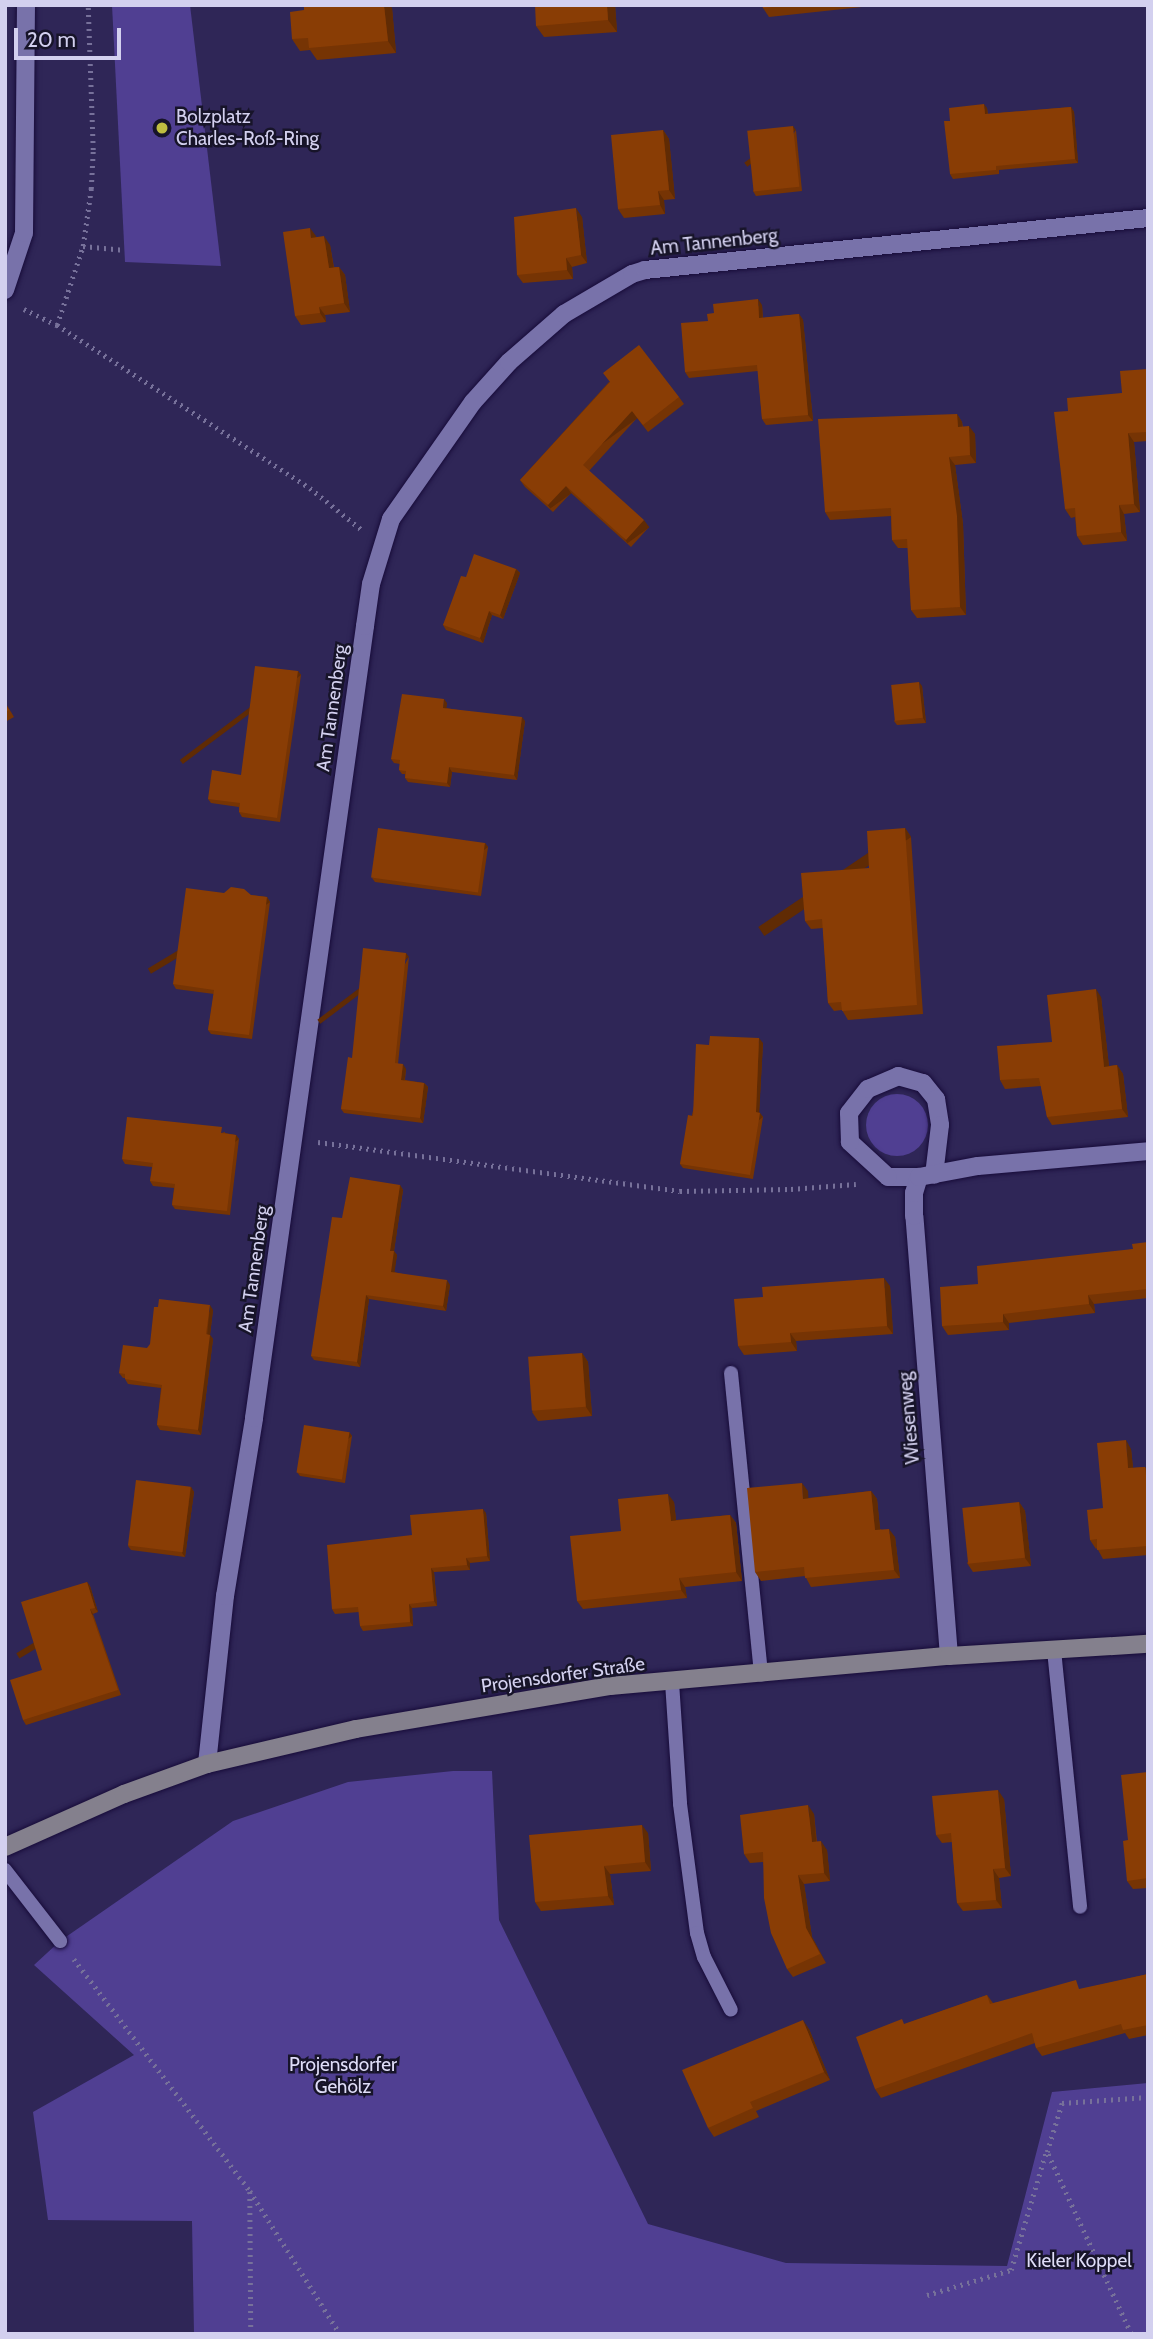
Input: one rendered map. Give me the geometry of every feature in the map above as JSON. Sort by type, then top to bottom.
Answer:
[{"type":"street","points":[[10,297],[24,233],[26,5]]},
{"type":"street","name":"Am Tannenberg","points":[[207,1764],[225,1596],[254,1418],[371,584],[391,519],[422,471],[491,381],[564,314],[606,286],[632,274],[645,270],[1148,218]]},
{"type":"street","name":"Wiesenweg","points":[[888,1177],[849,1142],[849,1113],[868,1089],[898,1076],[923,1083],[936,1099],[940,1125],[926,1176],[914,1193],[914,1216],[949,1656]]},
{"type":"street","points":[[888,1177],[926,1176],[978,1167],[1148,1151]]},
{"type":"street","name":"Projensdorfer Straße","points":[[5,1847],[124,1794],[207,1764],[382,1725],[610,1686],[761,1675],[949,1656],[1148,1644]]},
{"type":"lane","points":[[731,1373],[761,1675]]},
{"type":"lane","points":[[1054,1650],[1080,1907]]},
{"type":"lane","points":[[672,1682],[680,1804],[697,1933],[705,1957],[731,2010]]},
{"type":"lane","points":[[5,1870],[60,1941]]},
{"type":"path","points":[[57,325],[83,246],[93,150],[88,5]]},
{"type":"path","points":[[83,246],[125,250]]},
{"type":"path","points":[[10,297],[310,488],[382,546]]},
{"type":"path","points":[[293,1138],[680,1191],[854,1185],[888,1177]]},
{"type":"path","points":[[60,1941],[250,2191],[340,2334]]},
{"type":"path","points":[[927,2295],[1010,2270],[1062,2103],[1148,2097]]},
{"type":"path","points":[[1047,2151],[1130,2334]]},
{"type":"path","points":[[250,2191],[251,2334]]},
{"type":"green space","name":"Bolzplatz Charles-Roß-Ring","points":[[112,5],[190,5],[221,266],[125,262]]},
{"type":"green space","points":[[897,1094],[909,1096],[919,1103],[926,1113],[926,1137],[919,1147],[909,1154],[897,1156],[885,1154],[875,1147],[868,1137],[866,1125],[868,1113],[875,1103],[885,1096]]},
{"type":"green space","name":"Projensdorfer Gehölz","points":[[453,1771],[492,1771],[499,1920],[648,2224],[786,2263],[1007,2266],[1052,2092],[1148,2083],[1148,2334],[194,2334],[192,2221],[48,2220],[33,2112],[134,2055],[34,1965],[60,1941],[233,1821],[348,1782]]},
{"type":"building","points":[[304,5],[384,5],[388,41],[309,48],[308,38],[292,39],[290,12],[304,10]]},
{"type":"building","points":[[535,5],[607,5],[608,20],[536,26]]},
{"type":"building","points":[[762,5],[792,5],[763,8]]},
{"type":"building","points":[[984,104],[985,114],[1071,107],[1075,159],[996,166],[996,170],[950,174],[944,121],[950,121],[949,108]]},
{"type":"building","points":[[793,126],[799,187],[754,191],[747,131]]},
{"type":"building","points":[[663,130],[669,190],[658,191],[660,205],[618,209],[611,135]]},
{"type":"building","points":[[576,208],[581,255],[566,258],[567,270],[517,275],[514,217]]},
{"type":"building","points":[[310,228],[311,238],[324,236],[329,268],[339,267],[344,303],[319,307],[320,313],[295,316],[283,232]]},
{"type":"building","points":[[758,299],[759,318],[799,314],[808,415],[762,419],[757,365],[685,372],[681,323],[708,321],[707,314],[714,313],[713,304]]},
{"type":"building","points":[[639,345],[679,397],[643,425],[632,411],[583,465],[644,520],[626,540],[566,486],[548,505],[520,480],[610,382],[603,373]]},
{"type":"building","points":[[1148,369],[1148,432],[1128,433],[1134,504],[1119,505],[1121,532],[1077,536],[1075,508],[1065,509],[1054,412],[1068,411],[1067,398],[1122,393],[1120,371]]},
{"type":"building","points":[[957,414],[958,427],[969,426],[970,455],[949,457],[957,516],[960,607],[911,610],[907,539],[892,540],[891,508],[825,512],[818,419]]},
{"type":"building","points":[[474,554],[516,569],[500,615],[489,611],[480,638],[443,625],[461,576],[466,577]]},
{"type":"building","points":[[255,666],[298,671],[277,818],[239,812],[240,803],[208,799],[212,770],[241,775]]},
{"type":"building","points":[[919,682],[923,718],[895,721],[891,685]]},
{"type":"building","points":[[402,694],[444,699],[443,708],[522,717],[514,775],[449,767],[447,783],[405,778],[406,771],[399,770],[400,760],[391,759]]},
{"type":"building","points":[[378,828],[485,843],[478,893],[371,878]]},
{"type":"building","points":[[905,828],[917,1005],[842,1011],[841,1002],[828,1003],[822,919],[805,921],[801,873],[869,868],[867,831]]},
{"type":"building","points":[[231,887],[244,889],[251,895],[267,897],[249,1035],[208,1030],[214,990],[173,984],[186,888],[224,893]]},
{"type":"building","points":[[363,948],[406,953],[395,1063],[403,1064],[401,1080],[424,1083],[420,1118],[341,1109],[348,1057],[352,1058]]},
{"type":"building","points":[[1096,989],[1104,1067],[1117,1065],[1122,1109],[1047,1117],[1039,1078],[1000,1080],[997,1046],[1052,1042],[1047,995]]},
{"type":"building","points":[[710,1036],[759,1038],[756,1112],[760,1113],[750,1175],[680,1164],[688,1115],[693,1116],[696,1044],[709,1045]]},
{"type":"building","points":[[127,1117],[222,1127],[221,1133],[236,1135],[227,1211],[172,1205],[175,1184],[150,1181],[153,1163],[122,1159]]},
{"type":"building","points":[[350,1177],[400,1185],[390,1251],[394,1251],[391,1272],[447,1280],[443,1306],[366,1295],[357,1362],[311,1356],[332,1217],[342,1218]]},
{"type":"building","points":[[1148,1242],[1148,1289],[1088,1295],[1089,1304],[1003,1314],[1003,1322],[942,1326],[940,1287],[978,1284],[977,1266],[1133,1249],[1132,1244]]},
{"type":"building","points":[[884,1278],[887,1326],[790,1333],[791,1342],[738,1346],[734,1299],[763,1297],[762,1287]]},
{"type":"building","points":[[159,1299],[210,1305],[206,1334],[210,1335],[198,1430],[157,1425],[162,1385],[125,1379],[125,1374],[119,1373],[123,1345],[147,1348],[150,1344],[154,1307],[158,1307]]},
{"type":"building","points":[[582,1353],[586,1407],[532,1411],[528,1357]]},
{"type":"building","points":[[304,1425],[349,1432],[342,1480],[296,1472]]},
{"type":"building","points":[[1126,1440],[1128,1468],[1145,1467],[1148,1546],[1097,1550],[1097,1539],[1090,1540],[1087,1510],[1103,1508],[1097,1443]]},
{"type":"building","points":[[136,1480],[191,1487],[183,1552],[128,1546]]},
{"type":"building","points":[[802,1483],[803,1499],[871,1491],[875,1530],[889,1529],[894,1570],[805,1578],[804,1567],[755,1572],[747,1488]]},
{"type":"building","points":[[668,1494],[671,1521],[730,1515],[736,1572],[679,1578],[681,1590],[577,1601],[570,1536],[621,1531],[618,1499]]},
{"type":"building","points":[[1019,1502],[1025,1558],[968,1564],[962,1508]]},
{"type":"building","points":[[483,1509],[487,1556],[466,1558],[467,1565],[431,1568],[434,1601],[409,1604],[410,1622],[360,1626],[358,1607],[332,1609],[327,1545],[412,1535],[410,1515]]},
{"type":"building","points":[[87,1582],[95,1608],[90,1609],[118,1690],[23,1720],[10,1680],[42,1670],[21,1602]]},
{"type":"building","points":[[1148,1772],[1148,1878],[1127,1881],[1123,1841],[1128,1840],[1121,1775]]},
{"type":"building","points":[[998,1790],[1005,1868],[993,1869],[996,1900],[957,1903],[951,1833],[936,1835],[932,1796]]},
{"type":"building","points":[[808,1805],[812,1842],[821,1841],[824,1873],[798,1875],[806,1928],[820,1954],[787,1969],[771,1933],[764,1898],[763,1852],[744,1854],[740,1815]]},
{"type":"building","points":[[642,1825],[645,1862],[604,1866],[608,1896],[535,1902],[529,1835]]},
{"type":"building","points":[[1148,1974],[1148,2025],[1123,2030],[1121,2024],[1036,2048],[1032,2033],[875,2089],[856,2037],[902,2019],[904,2024],[987,1995],[990,2004],[1076,1980],[1079,1989]]},
{"type":"building","points":[[803,2020],[824,2072],[750,2102],[753,2108],[708,2128],[682,2070]]},
{"type":"place","name":"Bolzplatz Charles-Roß-Ring","points":[[162,128]]},
{"type":"park label","name":"Kieler Koppel","points":[[1079,2261]]}]
